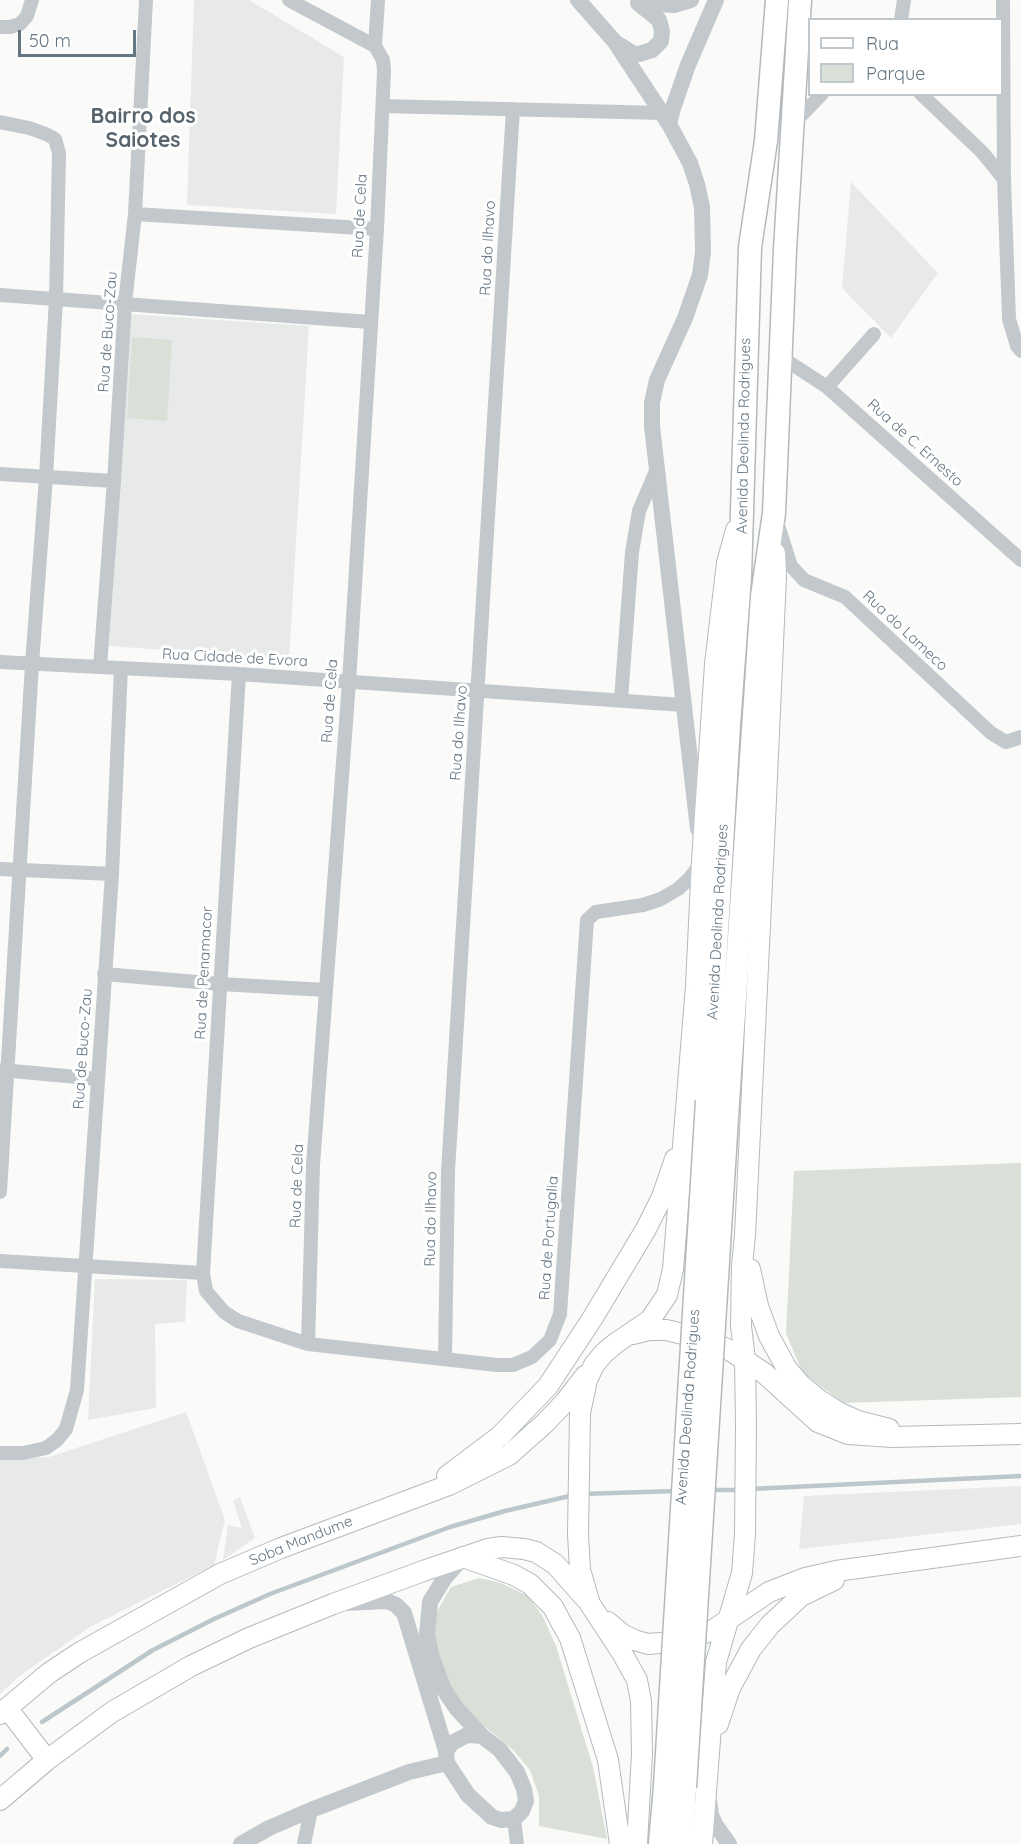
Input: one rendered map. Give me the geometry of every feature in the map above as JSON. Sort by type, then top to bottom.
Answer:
[{"type":"highway","name":"Avenida Deolinda Rodrigues","points":[[682,1844],[675,1786],[707,1099],[740,577],[750,247],[766,141],[777,0]]},
{"type":"highway","name":"Avenida Deolinda Rodrigues","points":[[707,1099],[761,607],[774,513],[785,250],[800,0]]},
{"type":"highway","name":"Avenida Deolinda Rodrigues","points":[[660,1844],[675,1786]]},
{"type":"main road","points":[[401,1502],[445,1478],[482,1451],[516,1421],[548,1386],[629,1260],[662,1197],[674,1165],[707,1099],[696,986],[702,861],[716,664],[727,563],[742,508]]},
{"type":"main road","points":[[702,1844],[716,1662],[742,1573],[745,1534],[745,1360],[741,1326],[741,1296],[776,576],[774,513]]},
{"type":"main road","name":"Soba Mandume","points":[[8,1715],[49,1673],[79,1653],[220,1574],[281,1548],[449,1485],[508,1455],[545,1423],[604,1353],[650,1320],[667,1295],[707,1099]]},
{"type":"main road","points":[[745,1235],[752,1280],[762,1320],[774,1347],[801,1385],[819,1400],[858,1421],[924,1437]]},
{"type":"main road","points":[[629,1335],[657,1330],[684,1334],[704,1339],[731,1351],[764,1373],[818,1422],[834,1430],[864,1436],[1021,1434]]},
{"type":"main road","points":[[594,1365],[582,1397],[579,1427],[580,1570],[590,1604],[637,1680],[641,1701],[642,1754],[637,1844]]},
{"type":"main road","points":[[0,1800],[41,1753],[191,1666],[249,1638],[333,1604],[488,1549],[502,1548],[536,1552],[555,1564],[610,1625],[634,1640],[648,1644],[684,1641],[712,1630],[769,1592],[787,1584],[836,1571],[1021,1546]]},
{"type":"main road","points":[[463,1557],[514,1575],[530,1584],[553,1607],[573,1648],[608,1760],[620,1844]]},
{"type":"main road","points":[[706,1773],[717,1727],[730,1688],[751,1649],[770,1625],[801,1596],[828,1581],[903,1563]]},
{"type":"main road","points":[[8,1715],[41,1753]]},
{"type":"street","points":[[0,27],[20,24],[27,16],[32,0]]},
{"type":"street","name":"Rua de Buco-Zau","points":[[100,667],[125,303],[135,214],[146,0]]},
{"type":"street","points":[[289,0],[375,46],[378,0]]},
{"type":"street","points":[[578,0],[615,42],[665,119],[690,163],[698,184],[702,207],[703,252],[700,275],[694,296],[657,380],[652,403],[656,471],[672,590],[702,861]]},
{"type":"street","points":[[632,2],[674,5],[691,0]]},
{"type":"street","points":[[665,119],[672,108],[716,0]]},
{"type":"street","points":[[902,18],[904,0]]},
{"type":"street","points":[[1003,0],[1004,179],[1009,319],[1017,346],[1021,351]]},
{"type":"street","points":[[615,42],[634,54],[652,50],[661,41],[662,32],[659,20],[632,2]]},
{"type":"street","name":"Rua de Cela","points":[[308,1344],[313,1165],[349,682],[377,229],[383,60],[375,46]]},
{"type":"street","points":[[792,125],[820,96]]},
{"type":"street","points":[[923,96],[982,152],[1004,179]]},
{"type":"street","points":[[383,106],[513,110],[665,119]]},
{"type":"street","name":"Rua do Ilhavo","points":[[445,1359],[448,1171],[513,110]]},
{"type":"street","points":[[0,122],[46,134],[55,140],[59,153],[56,298],[46,477],[4,1070],[0,1192]]},
{"type":"street","points":[[135,214],[377,229]]},
{"type":"street","points":[[0,295],[370,322]]},
{"type":"street","points":[[827,387],[874,334]]},
{"type":"street","name":"Rua de C. Ernesto","points":[[781,357],[827,387],[1021,561]]},
{"type":"street","points":[[621,700],[632,552],[639,511],[656,471]]},
{"type":"street","points":[[0,474],[114,481]]},
{"type":"street","name":"Rua do Lameco","points":[[774,513],[791,566],[804,580],[845,597],[991,733],[1006,742],[1021,737]]},
{"type":"street","name":"Rua Cidade de Evora","points":[[0,662],[239,674],[683,705]]},
{"type":"street","name":"Rua de Buco-Zau","points":[[0,1453],[22,1453],[46,1448],[57,1440],[66,1429],[77,1390],[112,874],[121,668]]},
{"type":"street","name":"Rua de Penamacor","points":[[203,1273],[239,674]]},
{"type":"street","name":"Rua de Portugalia","points":[[203,1273],[206,1292],[231,1317],[308,1344],[497,1365],[513,1365],[532,1357],[550,1340],[560,1314],[587,920],[596,912],[643,905],[661,899],[678,889],[690,878],[702,861]]},
{"type":"street","points":[[0,869],[112,874]]},
{"type":"street","points":[[104,974],[326,990]]},
{"type":"street","points":[[4,1070],[98,1079]]},
{"type":"street","points":[[0,1261],[203,1273]]},
{"type":"street","points":[[333,1604],[387,1601],[396,1605],[404,1613],[447,1757],[468,1795],[492,1817],[514,1820],[522,1811],[526,1801],[517,1772],[500,1750],[482,1736],[457,1709],[444,1690],[431,1655],[427,1634],[430,1602],[444,1579],[463,1557]]},
{"type":"street","points":[[241,1844],[269,1828],[311,1810],[447,1757],[452,1743],[459,1738],[473,1734],[482,1736]]},
{"type":"street","points":[[706,1773],[711,1815],[719,1833],[729,1844]]},
{"type":"street","points":[[304,1844],[311,1810]]},
{"type":"street","points":[[514,1820],[517,1844]]},
{"type":"shaded area","points":[[194,0],[249,0],[344,57],[336,214],[187,205]]},
{"type":"shaded area","points":[[851,182],[938,273],[891,338],[842,288]]},
{"type":"shaded area","points":[[130,314],[309,326],[289,659],[109,646]]},
{"type":"shaded area","points":[[95,1279],[187,1280],[185,1322],[155,1324],[156,1408],[88,1420]]},
{"type":"shaded area","points":[[186,1412],[225,1520],[214,1565],[90,1627],[18,1677],[0,1694],[0,1459],[49,1457]]},
{"type":"shaded area","points":[[1021,1486],[1021,1524],[799,1549],[804,1496]]},
{"type":"shaded area","points":[[240,1497],[255,1538],[223,1560],[228,1525],[242,1528],[233,1501]]},
{"type":"green space","points":[[132,337],[172,340],[167,421],[127,418]]},
{"type":"green space","points":[[1021,1163],[1021,1397],[843,1403],[802,1372],[786,1333],[794,1171]]},
{"type":"green space","points":[[479,1578],[501,1583],[528,1596],[543,1617],[556,1646],[593,1767],[607,1839],[539,1826],[539,1796],[530,1770],[513,1750],[478,1721],[451,1690],[434,1648],[435,1615],[451,1587]]},
{"type":"waterway","points":[[750,1489],[1021,1476]]},
{"type":"waterway","points":[[711,1490],[742,1490]]},
{"type":"waterway","points":[[582,1494],[676,1491]]},
{"type":"waterway","points":[[42,1722],[153,1650],[270,1594],[450,1527],[574,1495]]},
{"type":"waterway","points":[[0,1756],[7,1749]]},
{"type":"district","name":"Bairro dos Saiotes","points":[[143,129]]}]
